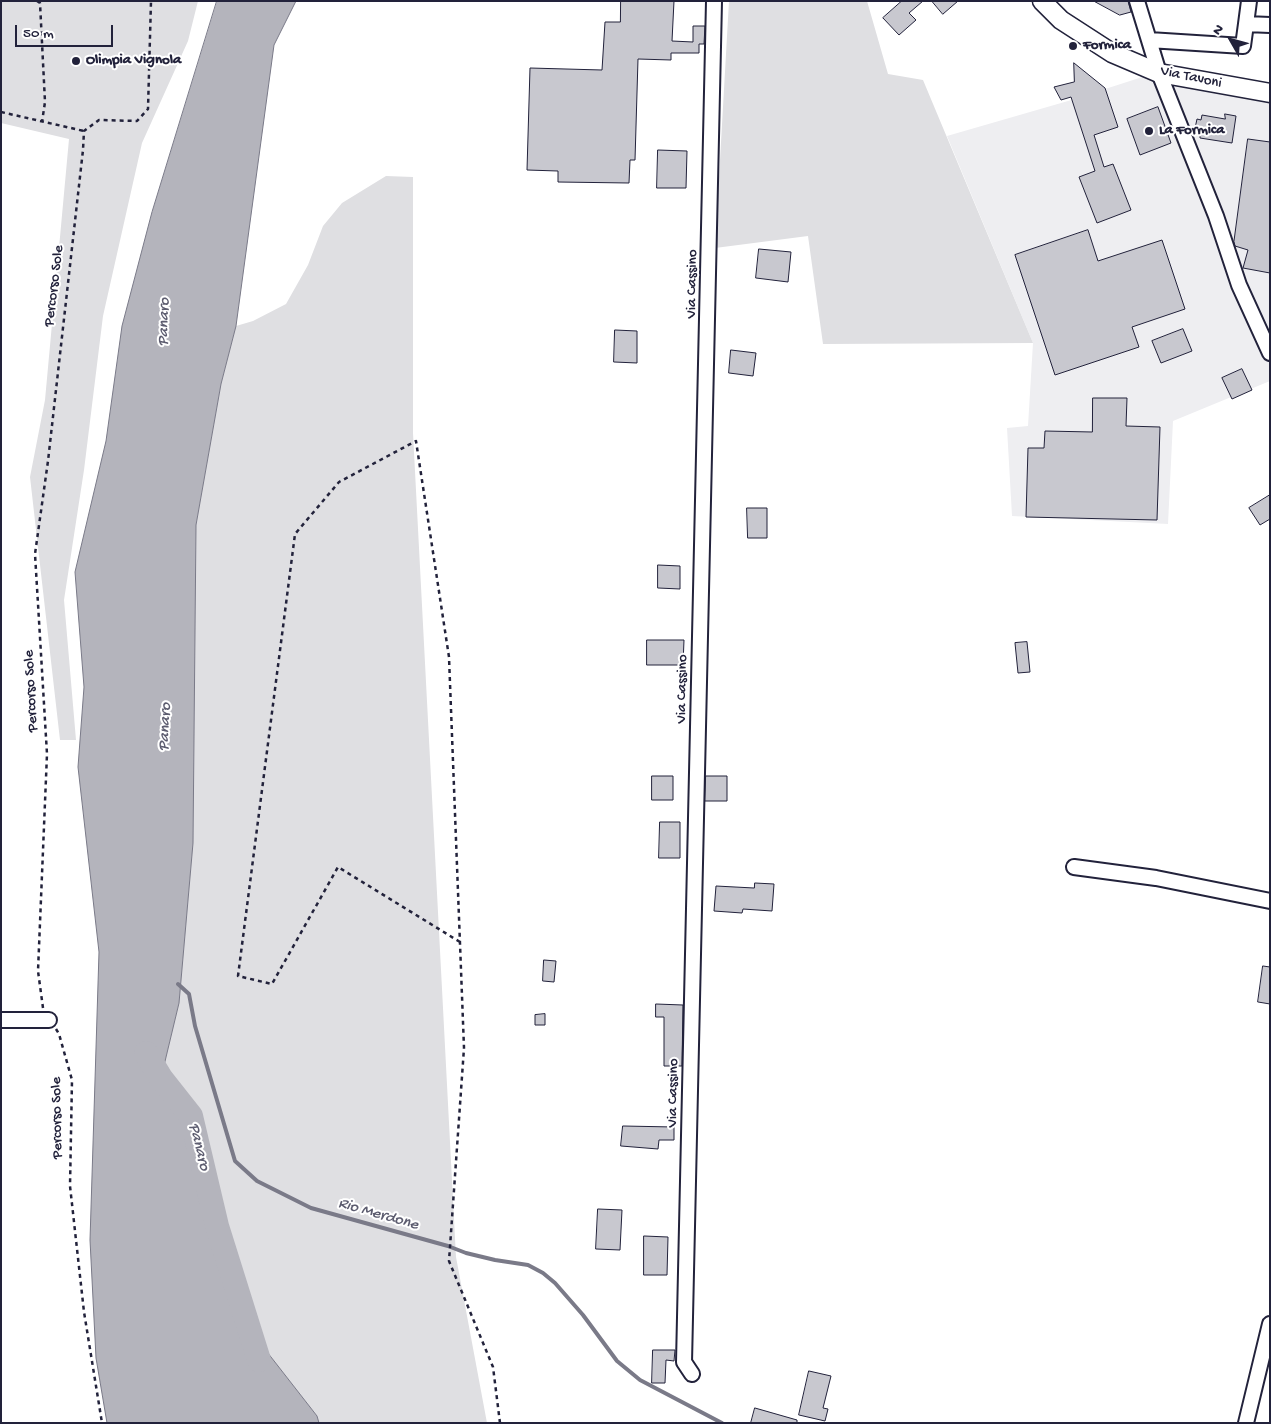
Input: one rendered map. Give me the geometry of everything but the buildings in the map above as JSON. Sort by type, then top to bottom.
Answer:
[{"type":"main road","name":"Via Tavoni","points":[[1042,1],[1062,20],[1112,53],[1159,73],[1270,93]]},
{"type":"street","name":"Via Cassino","points":[[692,1374],[684,1362],[714,1]]},
{"type":"street","points":[[1137,1],[1159,73],[1216,216],[1240,286],[1270,353]]},
{"type":"street","points":[[1149,40],[1243,46],[1249,1]]},
{"type":"street","points":[[1246,24],[1270,25]]},
{"type":"street","points":[[1074,867],[1156,878],[1270,900]]},
{"type":"street","points":[[1,1020],[49,1020]]},
{"type":"street","points":[[1246,1423],[1270,1324]]},
{"type":"path","points":[[37,1],[40,3],[46,102],[42,122]]},
{"type":"path","points":[[1,112],[84,131],[99,120],[136,120],[148,108],[151,1]]},
{"type":"path","name":"Percorso Sole","points":[[84,131],[48,461],[35,554],[47,754],[38,971],[41,1005],[59,1034],[72,1080],[70,1186],[84,1312],[102,1423]]},
{"type":"path","points":[[460,942],[338,867],[272,984],[238,976],[294,534],[339,482],[416,441],[449,657],[460,942],[464,1048],[449,1261],[493,1367],[500,1423]]},
{"type":"shaded area","points":[[1,1],[198,1],[188,41],[142,143],[103,316],[84,470],[64,600],[76,740],[60,740],[30,477],[45,400],[69,139],[1,123]]},
{"type":"shaded area","points":[[729,1],[867,1],[888,74],[923,80],[1033,343],[823,344],[808,236],[715,248]]},
{"type":"shaded area","points":[[1164,70],[1270,86],[1270,381],[1173,421],[1168,524],[1012,516],[1007,428],[1028,426],[1033,343],[947,136],[1068,101]]},
{"type":"shaded area","points":[[386,176],[413,177],[413,433],[456,1257],[487,1423],[319,1423],[317,1416],[239,1316],[191,1116],[161,1078],[179,1003],[193,843],[196,525],[221,384],[236,326],[253,321],[286,304],[308,265],[323,226],[342,203]]},
{"type":"water","points":[[217,1],[296,1],[274,45],[236,326],[221,384],[196,525],[193,843],[179,1003],[161,1078],[191,1116],[239,1316],[317,1416],[319,1423],[107,1423],[96,1358],[90,1240],[99,952],[78,767],[84,687],[75,572],[106,441],[122,326],[152,212]]},
{"type":"waterway","name":"Rio Merdone","points":[[178,984],[189,994],[195,1026],[235,1161],[257,1181],[311,1208],[448,1246],[466,1253],[528,1265],[543,1273],[555,1283],[583,1315],[617,1361],[640,1380],[722,1423]]},
{"type":"waterway","name":"Panaro","points":[[146,1053],[161,1078],[191,1116],[217,1226],[259,1360]]},
{"type":"place","name":"Formica","points":[[1073,46]]},
{"type":"place","name":"Olimpia Vignola","points":[[76,61]]},
{"type":"place","name":"La Formica","points":[[1149,131]]}]
